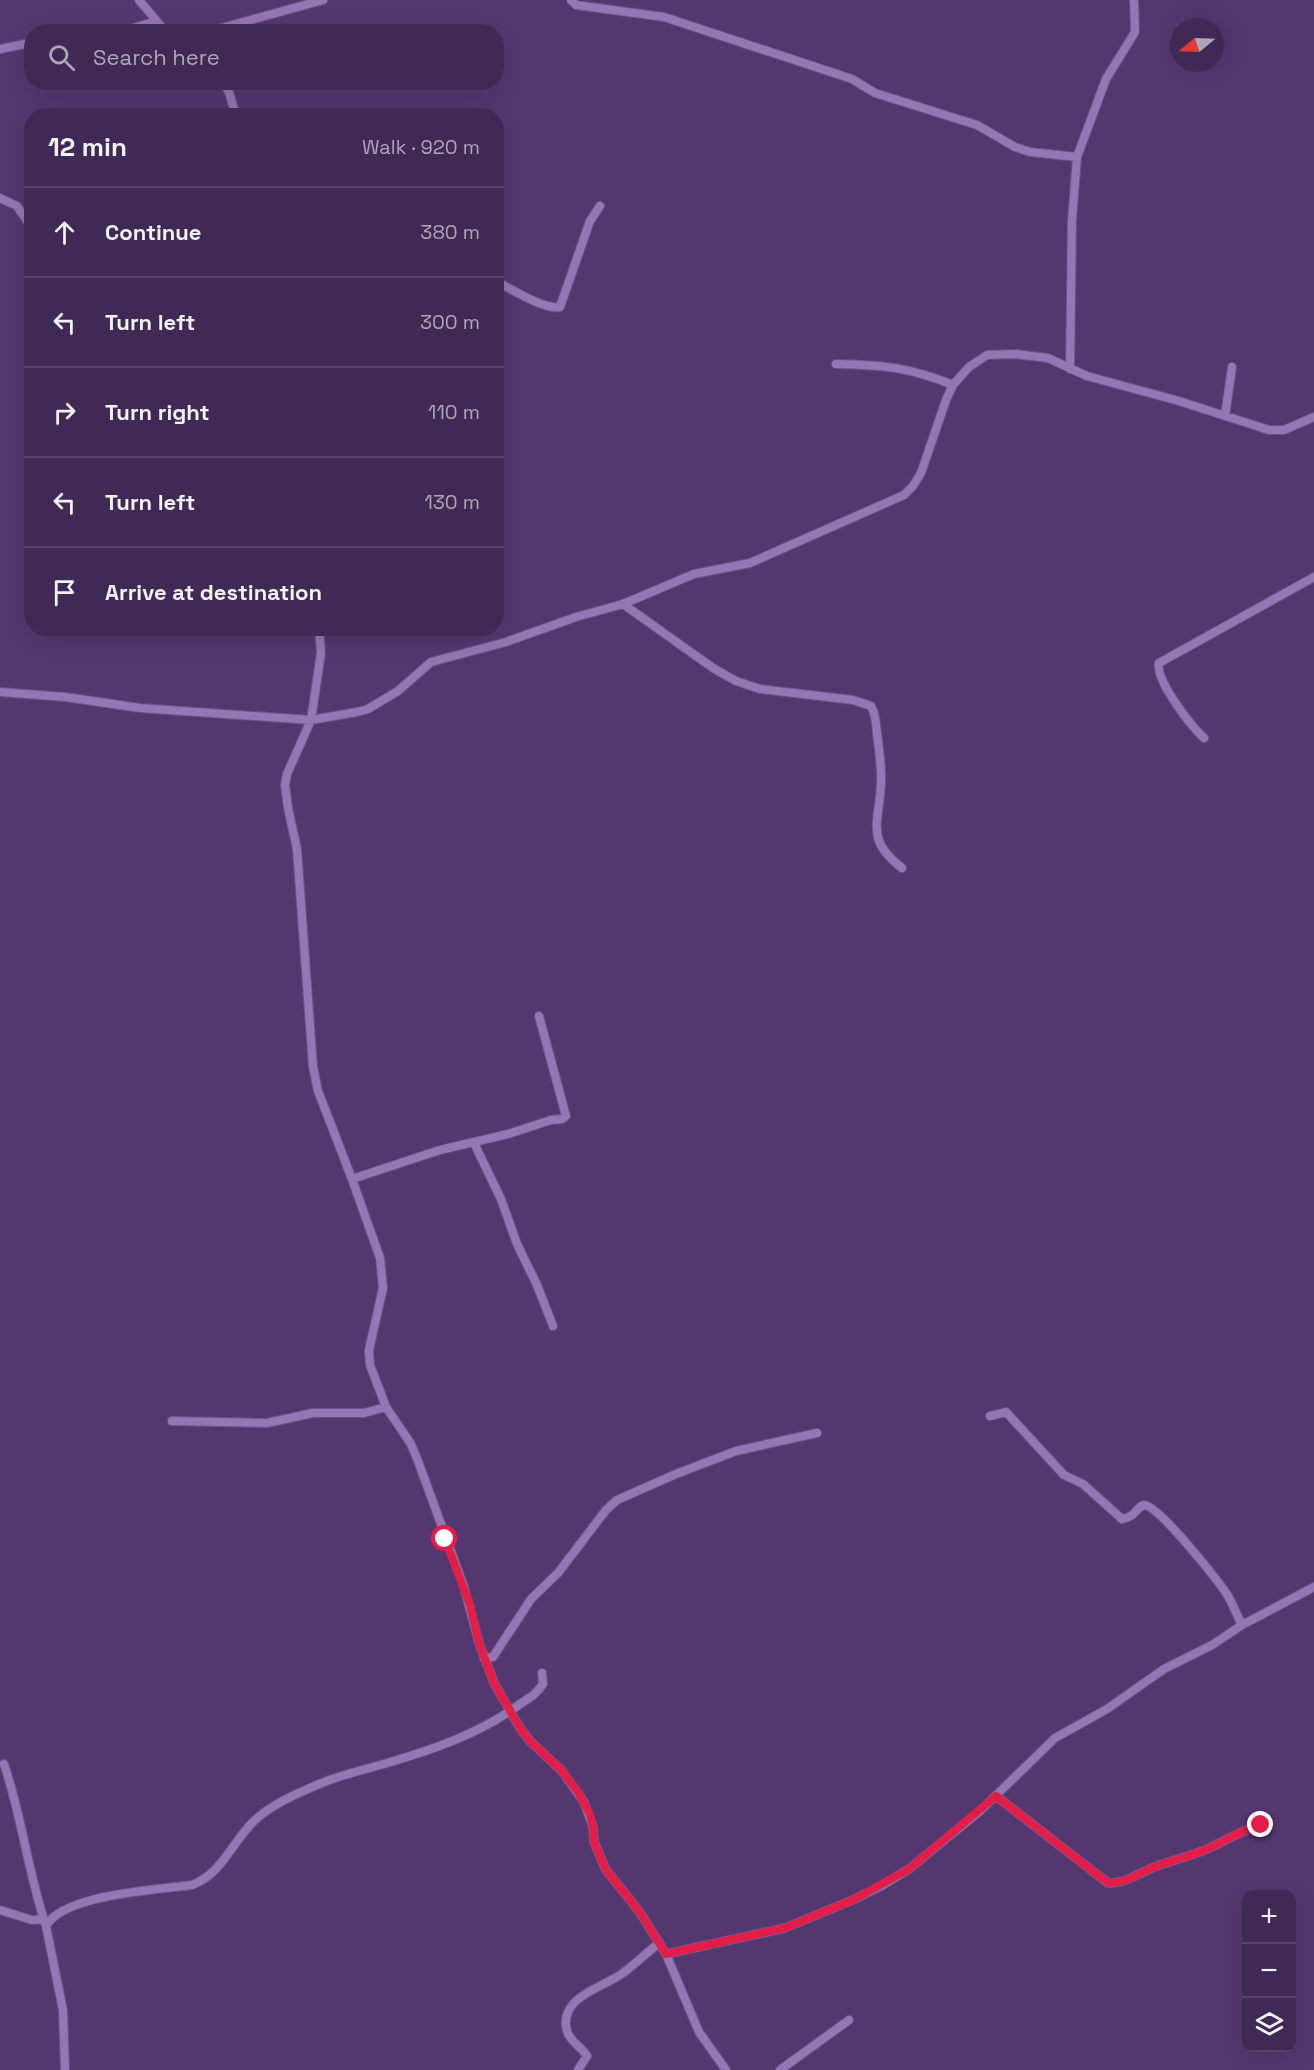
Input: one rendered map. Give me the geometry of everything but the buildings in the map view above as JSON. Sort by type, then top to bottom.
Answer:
[{"type":"street","points":[[140,0],[159,24]]},
{"type":"street","points":[[236,24],[323,0]]},
{"type":"street","points":[[572,0],[576,4],[645,13],[695,26],[852,79],[874,93],[969,121],[1015,147],[1030,152],[1077,158]]},
{"type":"street","points":[[1070,369],[1072,220],[1077,158],[1106,79],[1135,32],[1134,0]]},
{"type":"street","points":[[146,24],[156,21]]},
{"type":"street","points":[[0,49],[24,44]]},
{"type":"street","points":[[228,90],[234,108]]},
{"type":"street","points":[[0,198],[17,206],[24,216]]},
{"type":"street","points":[[504,286],[554,308],[560,307],[590,221],[600,206]]},
{"type":"street","points":[[0,692],[65,697],[140,708],[311,720],[368,709],[398,691],[431,662],[506,642],[576,617],[623,604],[694,574],[734,567],[757,560],[904,495],[921,473],[953,385],[977,360],[987,355],[1000,353],[1048,358],[1087,376],[1269,430],[1284,430],[1314,417]]},
{"type":"street","points":[[836,364],[900,368],[924,373],[953,385]]},
{"type":"street","points":[[1225,416],[1232,368]]},
{"type":"street","points":[[1204,738],[1176,702],[1159,671],[1159,663],[1314,577]]},
{"type":"street","points":[[623,604],[713,668],[736,681],[760,689],[853,700],[871,706],[875,717],[881,762],[881,787],[876,828],[878,839],[887,855],[902,868]]},
{"type":"street","points":[[320,636],[321,653],[311,720],[287,774],[285,796],[297,849],[316,1086],[352,1179],[380,1258],[383,1274],[382,1300],[371,1340],[369,1357],[373,1377],[386,1407],[411,1444],[418,1461],[470,1605],[484,1658],[494,1683],[530,1741],[562,1771],[578,1792],[590,1814],[594,1842],[606,1870],[639,1911],[659,1942],[699,2032],[726,2070]]},
{"type":"street","points":[[352,1179],[440,1150],[474,1143],[566,1116],[539,1016]]},
{"type":"street","points":[[474,1143],[501,1199],[553,1326]]},
{"type":"street","points":[[172,1421],[267,1423],[313,1413],[364,1413],[386,1407]]},
{"type":"street","points":[[990,1416],[1006,1412],[1064,1474],[1083,1484],[1122,1519],[1131,1518],[1142,1506],[1152,1507],[1210,1572],[1228,1596],[1242,1625]]},
{"type":"street","points":[[484,1658],[493,1657],[531,1599],[558,1573],[616,1500],[736,1451],[817,1432]]},
{"type":"street","points":[[666,1954],[785,1928],[855,1899],[909,1869],[996,1796],[1055,1738],[1107,1709],[1164,1669],[1212,1645],[1242,1625],[1314,1587]]},
{"type":"street","points":[[0,1910],[45,1922],[80,1903],[110,1896],[192,1885],[202,1881],[211,1875],[257,1819],[282,1801],[320,1783],[429,1750],[481,1728],[534,1697],[543,1684],[542,1673]]},
{"type":"street","points":[[4,1764],[20,1817],[63,2010],[65,2070]]},
{"type":"street","points":[[996,1796],[1108,1883],[1116,1884],[1261,1825]]},
{"type":"street","points":[[578,2070],[587,2056],[567,2032],[566,2023],[571,2009],[581,1997],[622,1974],[659,1942]]},
{"type":"street","points":[[780,2070],[849,2020]]},
{"type":"route","points":[[445,1539],[464,1587],[479,1643],[494,1683],[530,1741],[562,1771],[578,1792],[590,1814],[594,1842],[606,1870],[639,1911],[666,1954],[785,1928],[855,1899],[909,1869],[996,1796],[1108,1883],[1116,1884],[1261,1825]]}]
